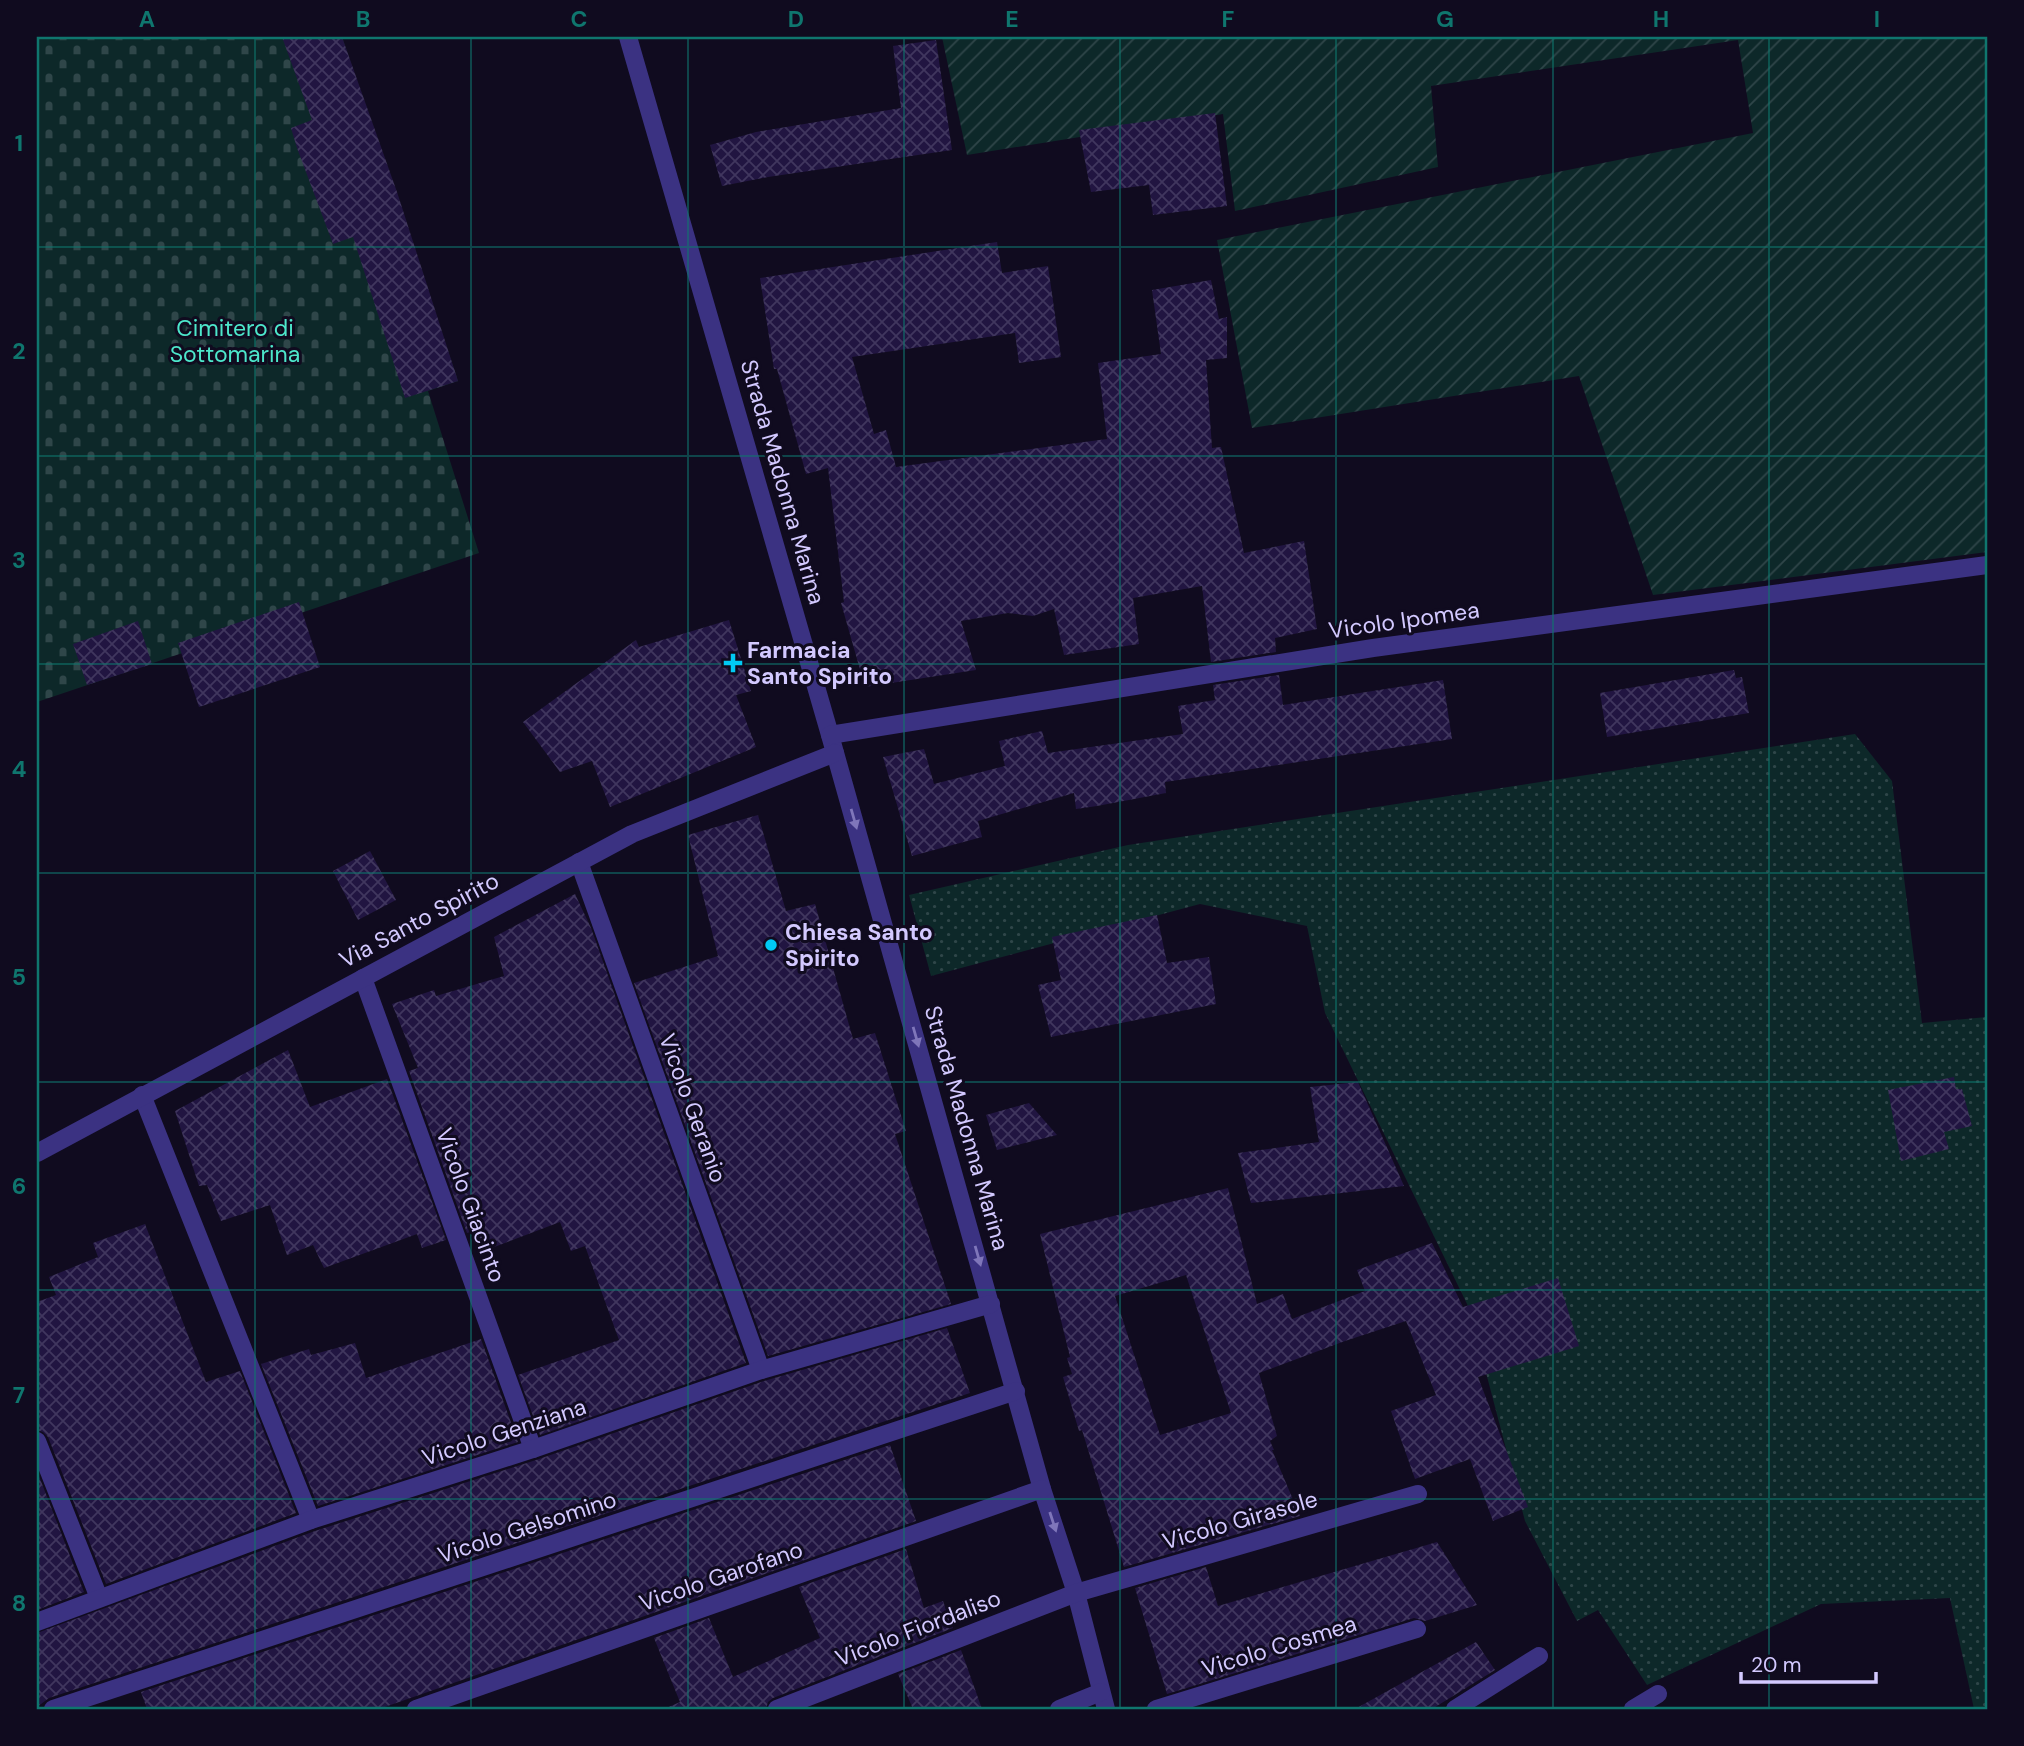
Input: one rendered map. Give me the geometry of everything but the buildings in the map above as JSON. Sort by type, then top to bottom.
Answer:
[{"type":"street","name":"Strada Madonna Marina","points":[[628,37],[830,735],[1042,1489],[1076,1593],[1103,1701]]},
{"type":"street","name":"Vicolo Ipomea","points":[[830,735],[1373,648],[1987,565]]},
{"type":"street","name":"Via Santo Spirito","points":[[37,1153],[632,834],[835,753]]},
{"type":"street","name":"Vicolo Geranio","points":[[579,862],[761,1370]]},
{"type":"street","name":"Vicolo Giacinto","points":[[363,978],[533,1449]]},
{"type":"street","points":[[142,1095],[312,1520]]},
{"type":"street","name":"Vicolo Genziana","points":[[37,1622],[312,1520],[533,1449],[761,1370],[991,1304]]},
{"type":"street","name":"Vicolo Gelsomino","points":[[53,1709],[1016,1391]]},
{"type":"street","points":[[37,1441],[99,1598]]},
{"type":"street","name":"Vicolo Garofano","points":[[416,1709],[1042,1489]]},
{"type":"street","name":"Vicolo Girasole","points":[[1076,1593],[1418,1494]]},
{"type":"street","name":"Vicolo Fiordaliso","points":[[777,1709],[1076,1593]]},
{"type":"street","name":"Vicolo Cosmea","points":[[1156,1709],[1417,1629]]},
{"type":"street","points":[[1455,1709],[1539,1656]]},
{"type":"street","points":[[1633,1709],[1658,1693]]},
{"type":"street","points":[[1059,1709],[1103,1701]]},
{"type":"green space","name":"Cimitero di Sottomarina","points":[[37,37],[342,37],[458,381],[428,391],[479,553],[37,702]]},
{"type":"green space","points":[[942,37],[1987,37],[1987,552],[1653,595],[1579,376],[1252,428],[1217,240],[1753,133],[1738,40],[1431,86],[1438,167],[1235,211],[1223,114],[967,155]]},
{"type":"green space","points":[[1855,734],[1892,781],[1922,1023],[1987,1017],[1987,1709],[1974,1709],[1950,1598],[1821,1604],[1647,1685],[1598,1610],[1577,1621],[1525,1521],[1469,1308],[1325,1013],[1307,926],[1200,904],[931,976],[909,895],[1128,845]]},
{"type":"place","name":"Farmacia Santo Spirito","points":[[733,663]]},
{"type":"place","name":"Chiesa Santo Spirito","points":[[771,945]]}]
